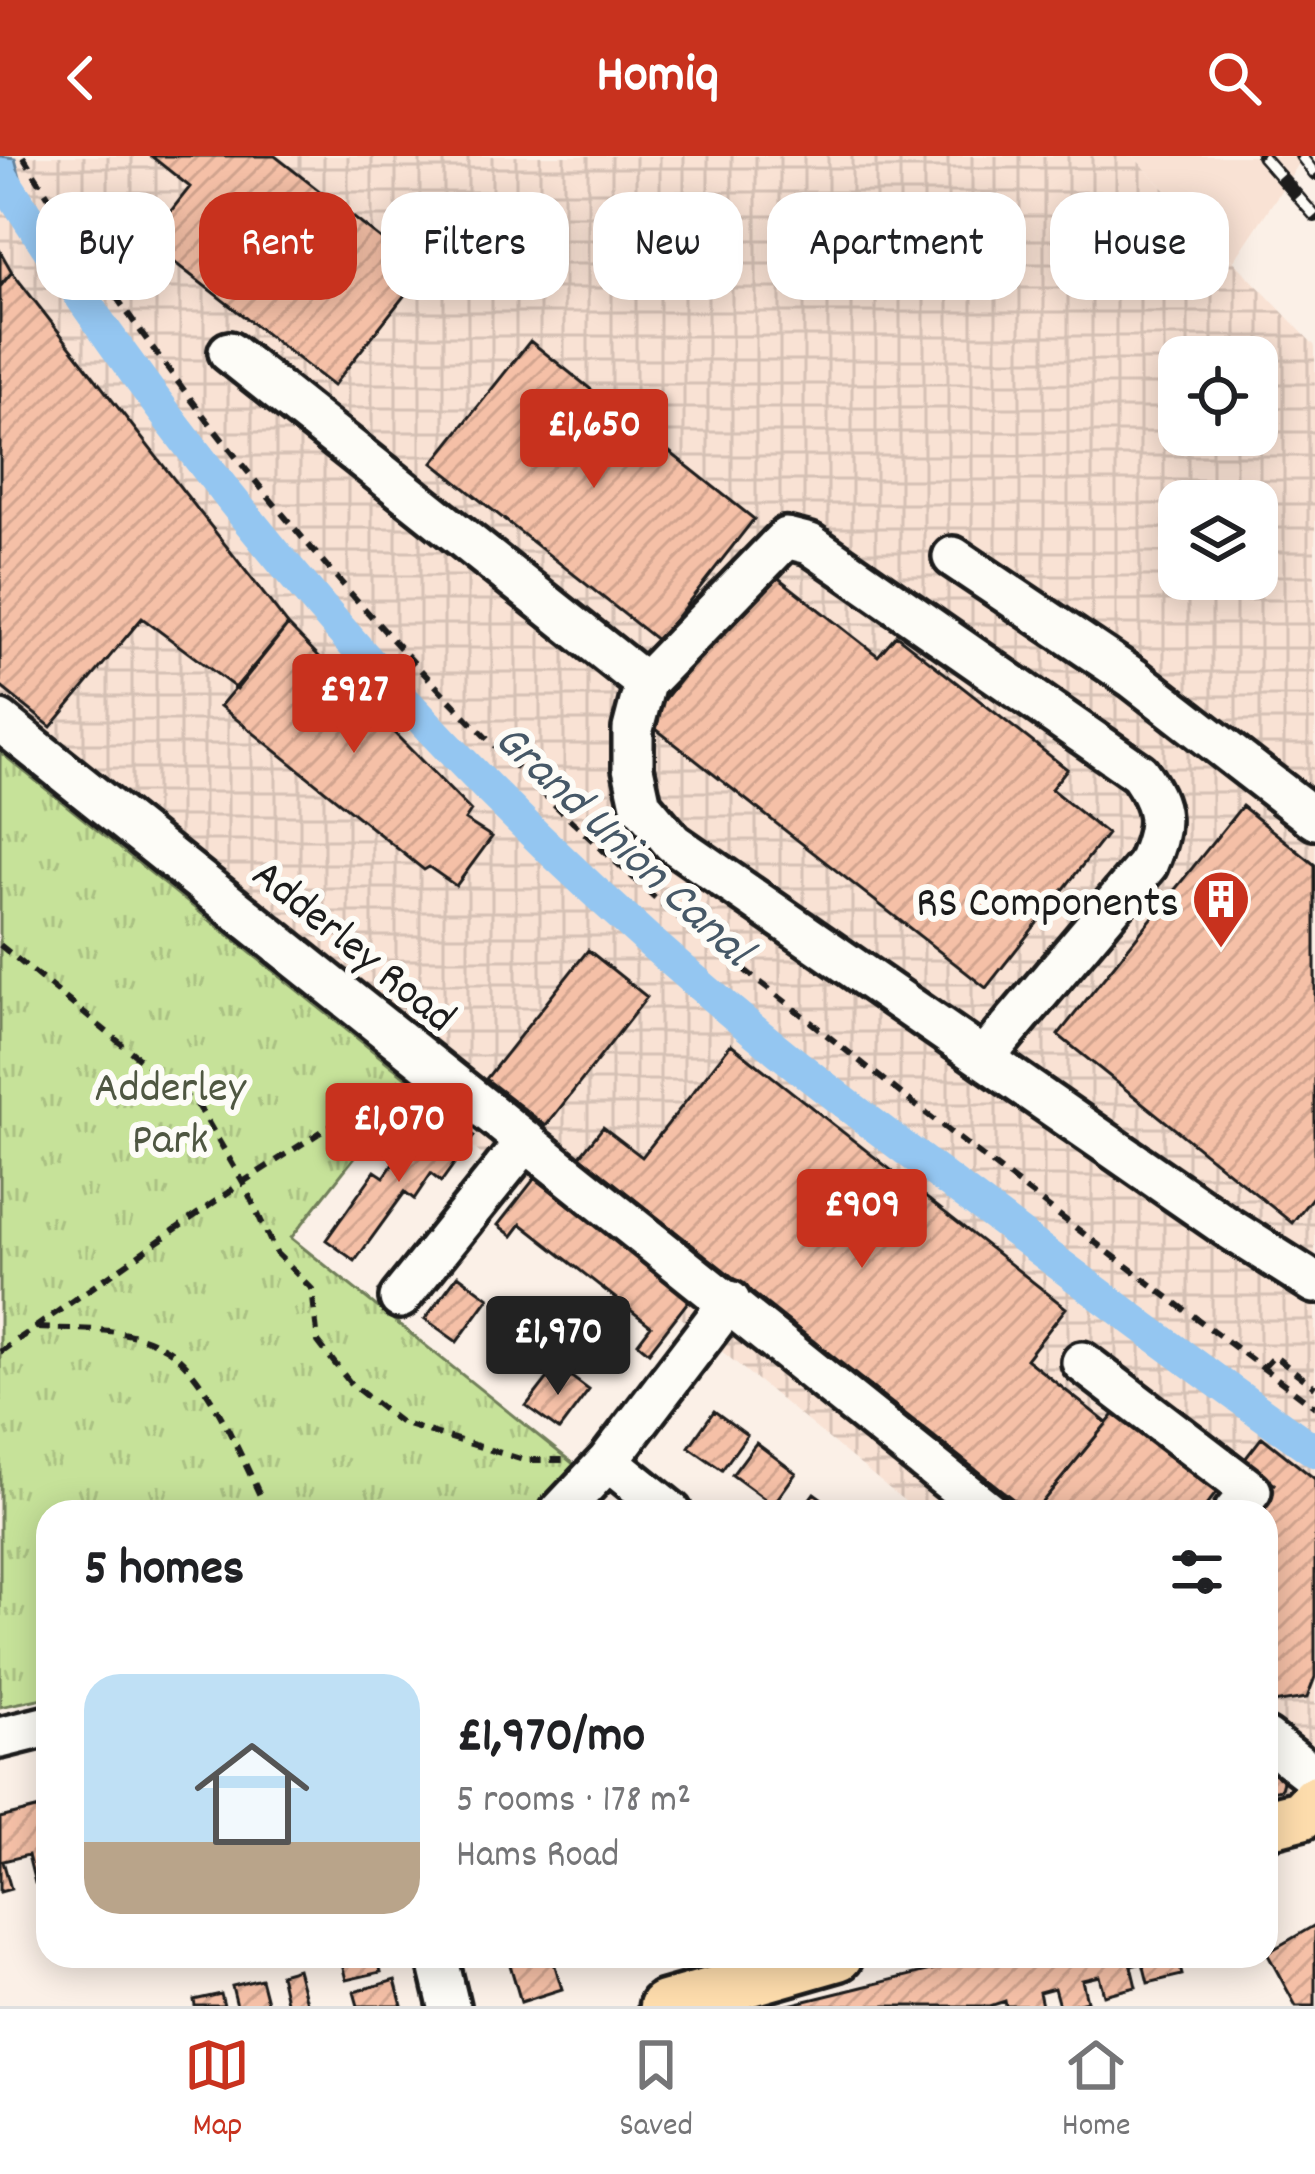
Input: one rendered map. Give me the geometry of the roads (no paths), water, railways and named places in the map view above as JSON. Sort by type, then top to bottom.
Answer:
[{"type":"main road","points":[[1278,1821],[1300,1815],[1315,1800]]},
{"type":"main road","points":[[664,2006],[768,1991],[814,1968]]},
{"type":"street","points":[[229,352],[645,683]]},
{"type":"street","points":[[984,1058],[1148,865],[1161,833],[1156,796],[1138,772],[810,544],[786,538],[645,683],[632,729],[641,805],[673,843],[984,1058],[1313,1279]]},
{"type":"street","points":[[953,557],[1133,678],[1315,819]]},
{"type":"street","name":"Adderley Road","points":[[0,721],[974,1500]]},
{"type":"street","points":[[400,1298],[526,1141]]},
{"type":"street","points":[[571,1500],[608,1461],[730,1301]]},
{"type":"street","points":[[1082,1362],[1251,1491],[1244,1500]]},
{"type":"street","points":[[608,1461],[656,1500]]},
{"type":"street","points":[[0,1738],[36,1729]]},
{"type":"street","points":[[1278,1748],[1315,1777]]},
{"type":"street","points":[[440,1968],[449,2006]]},
{"type":"water","points":[[0,156],[15,158],[36,228],[28,233],[0,202]]},
{"type":"waterway","name":"Grand Union Canal","points":[[0,174],[152,396],[234,502],[410,707],[504,804],[701,986],[806,1072],[1149,1332],[1315,1451]]},
{"type":"railway","points":[[1262,156],[1315,216]]},
{"type":"railway","points":[[1301,156],[1315,174]]},
{"type":"place","name":"RS Components","points":[[1221,950]]},
{"type":"park label","name":"Adderley Park","points":[[170,1110]]}]
